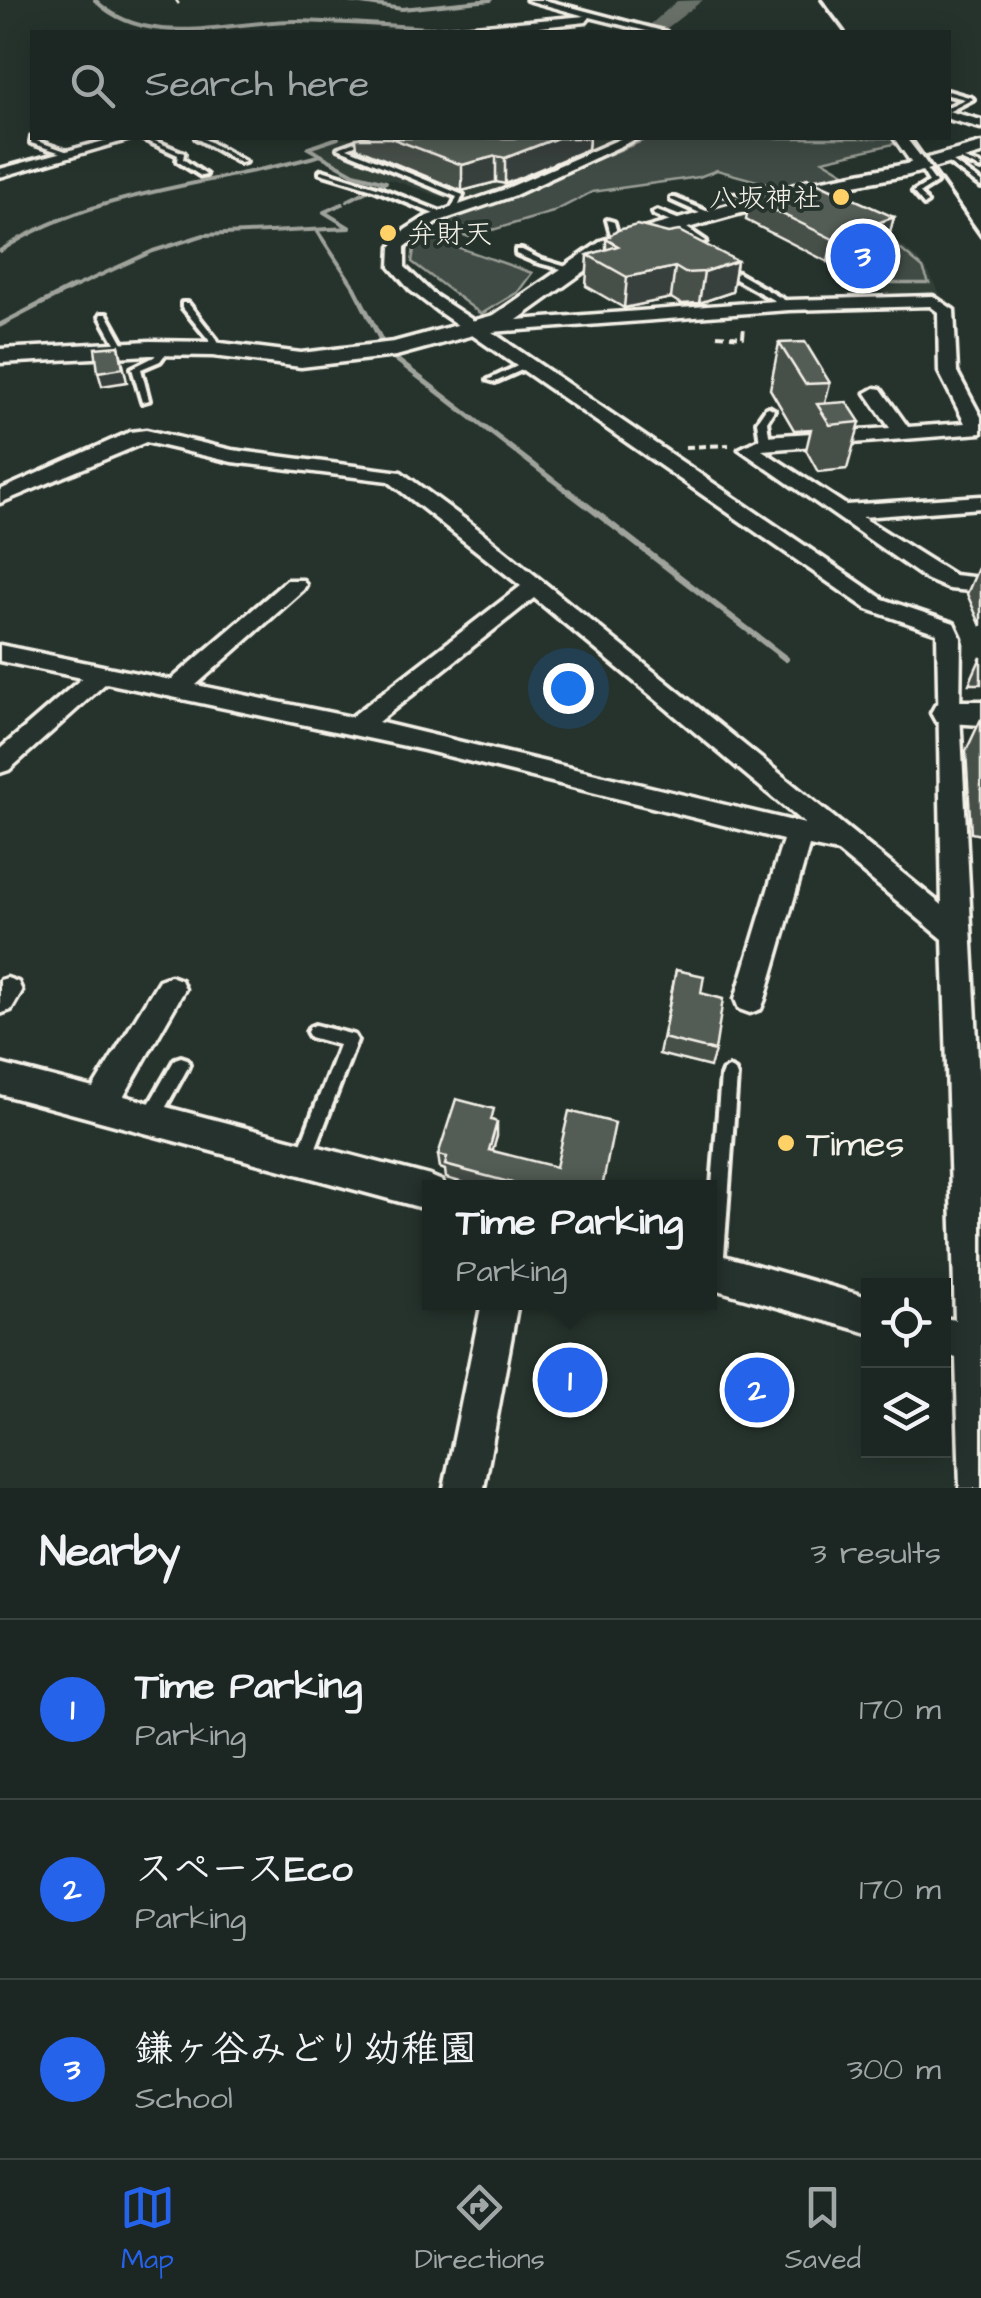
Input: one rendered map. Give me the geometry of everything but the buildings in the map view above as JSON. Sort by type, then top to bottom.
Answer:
[{"type":"street","points":[[532,0],[652,30]]},
{"type":"street","points":[[490,30],[599,18]]},
{"type":"street","points":[[951,113],[981,124]]},
{"type":"street","points":[[0,173],[121,140]]},
{"type":"street","points":[[627,140],[487,201],[448,212],[410,234],[395,254],[396,264],[425,296],[875,604],[946,628],[964,713],[958,934],[958,1339],[980,1488]]},
{"type":"street","points":[[901,140],[920,166]]},
{"type":"street","points":[[0,356],[166,348],[213,349],[301,360],[360,356],[476,328],[508,316],[569,270],[649,231],[767,207],[814,187],[970,155]]},
{"type":"street","points":[[476,328],[790,305],[905,301],[943,305],[948,372],[979,427],[902,432],[834,430],[765,442],[748,449],[949,582],[981,585]]},
{"type":"street","points":[[874,393],[902,432]]},
{"type":"street","points":[[0,497],[138,436],[232,456],[394,476],[958,934]]},
{"type":"street","points":[[840,512],[981,502]]},
{"type":"street","points":[[176,689],[295,585]]},
{"type":"street","points":[[355,726],[534,587]]},
{"type":"street","points":[[0,653],[355,726],[844,844]]},
{"type":"street","points":[[0,763],[102,674]]},
{"type":"street","points":[[750,999],[799,833]]},
{"type":"street","points":[[100,1106],[170,989]]},
{"type":"street","points":[[0,1079],[422,1191]]},
{"type":"street","points":[[717,1272],[861,1313]]},
{"type":"street","points":[[464,1488],[498,1310]]},
{"type":"lane","points":[[951,94],[970,99],[951,110]]},
{"type":"lane","points":[[34,140],[71,154]]},
{"type":"lane","points":[[149,140],[182,154],[179,160],[203,174]]},
{"type":"lane","points":[[202,140],[242,162]]},
{"type":"lane","points":[[322,172],[448,212],[461,196],[341,148],[365,140]]},
{"type":"lane","points":[[970,155],[981,185]]},
{"type":"lane","points":[[920,166],[934,184],[916,192],[924,203]]},
{"type":"lane","points":[[724,193],[767,207]]},
{"type":"lane","points":[[673,199],[714,216]]},
{"type":"lane","points":[[594,270],[600,260],[649,231],[702,242]]},
{"type":"lane","points":[[519,252],[539,264],[550,263],[569,270]]},
{"type":"lane","points":[[710,270],[737,288]]},
{"type":"lane","points":[[726,270],[790,305]]},
{"type":"lane","points":[[185,305],[214,340],[213,349]]},
{"type":"lane","points":[[104,316],[118,343],[116,348]]},
{"type":"lane","points":[[145,400],[136,368],[157,359],[166,348]]},
{"type":"lane","points":[[492,380],[528,364]]},
{"type":"lane","points":[[765,442],[762,421],[769,410]]},
{"type":"lane","points":[[303,1160],[349,1040],[315,1032]]},
{"type":"lane","points":[[149,1119],[181,1064]]},
{"type":"lane","points":[[717,1214],[729,1076]]},
{"type":"path","points":[[176,0],[180,6]]},
{"type":"shaded area","points":[[334,140],[622,140],[485,200],[450,200],[392,180],[355,173],[311,148]]},
{"type":"shaded area","points":[[644,140],[898,143],[823,160],[846,174],[782,188],[717,170],[699,177],[592,192],[553,212],[469,237],[444,228],[447,221]]},
{"type":"shaded area","points":[[780,203],[833,214],[902,245],[926,268],[943,299],[894,298],[734,216]]},
{"type":"shaded area","points":[[428,237],[532,273],[518,292],[481,314],[412,262],[415,242]]},
{"type":"shaded area","points":[[893,243],[923,268],[929,283],[871,283],[833,264]]},
{"type":"waterway","points":[[95,0],[116,16],[165,29],[297,21],[445,29]]},
{"type":"waterway","points":[[341,0],[402,9],[491,0]]},
{"type":"waterway","points":[[525,0],[567,11]]},
{"type":"waterway","points":[[653,30],[694,0]]},
{"type":"waterway","points":[[598,19],[643,30]]},
{"type":"waterway","points":[[321,155],[308,148],[332,140]]},
{"type":"waterway","points":[[0,251],[36,230],[115,201],[321,155]]},
{"type":"waterway","points":[[321,155],[354,174],[386,182],[378,186]]},
{"type":"waterway","points":[[347,201],[373,188]]},
{"type":"waterway","points":[[68,290],[153,251],[204,235],[350,228],[324,212],[342,204]]},
{"type":"waterway","points":[[318,232],[356,290]]},
{"type":"waterway","points":[[0,325],[73,287]]},
{"type":"waterway","points":[[354,287],[383,344]]},
{"type":"waterway","points":[[393,357],[571,494]]},
{"type":"waterway","points":[[568,491],[786,659]]},
{"type":"railway","points":[[821,0],[844,30]]},
{"type":"railway","points":[[912,140],[981,237]]},
{"type":"place","name":"八坂神社","points":[[841,197]]},
{"type":"place","name":"弁財天","points":[[388,233]]},
{"type":"place","name":"鎌ヶ谷みどり幼稚園","points":[[863,256]]},
{"type":"place","name":"Times","points":[[786,1143]]},
{"type":"place","name":"Time Parking","points":[[570,1380]]},
{"type":"place","name":"スペースEco","points":[[757,1390]]}]
